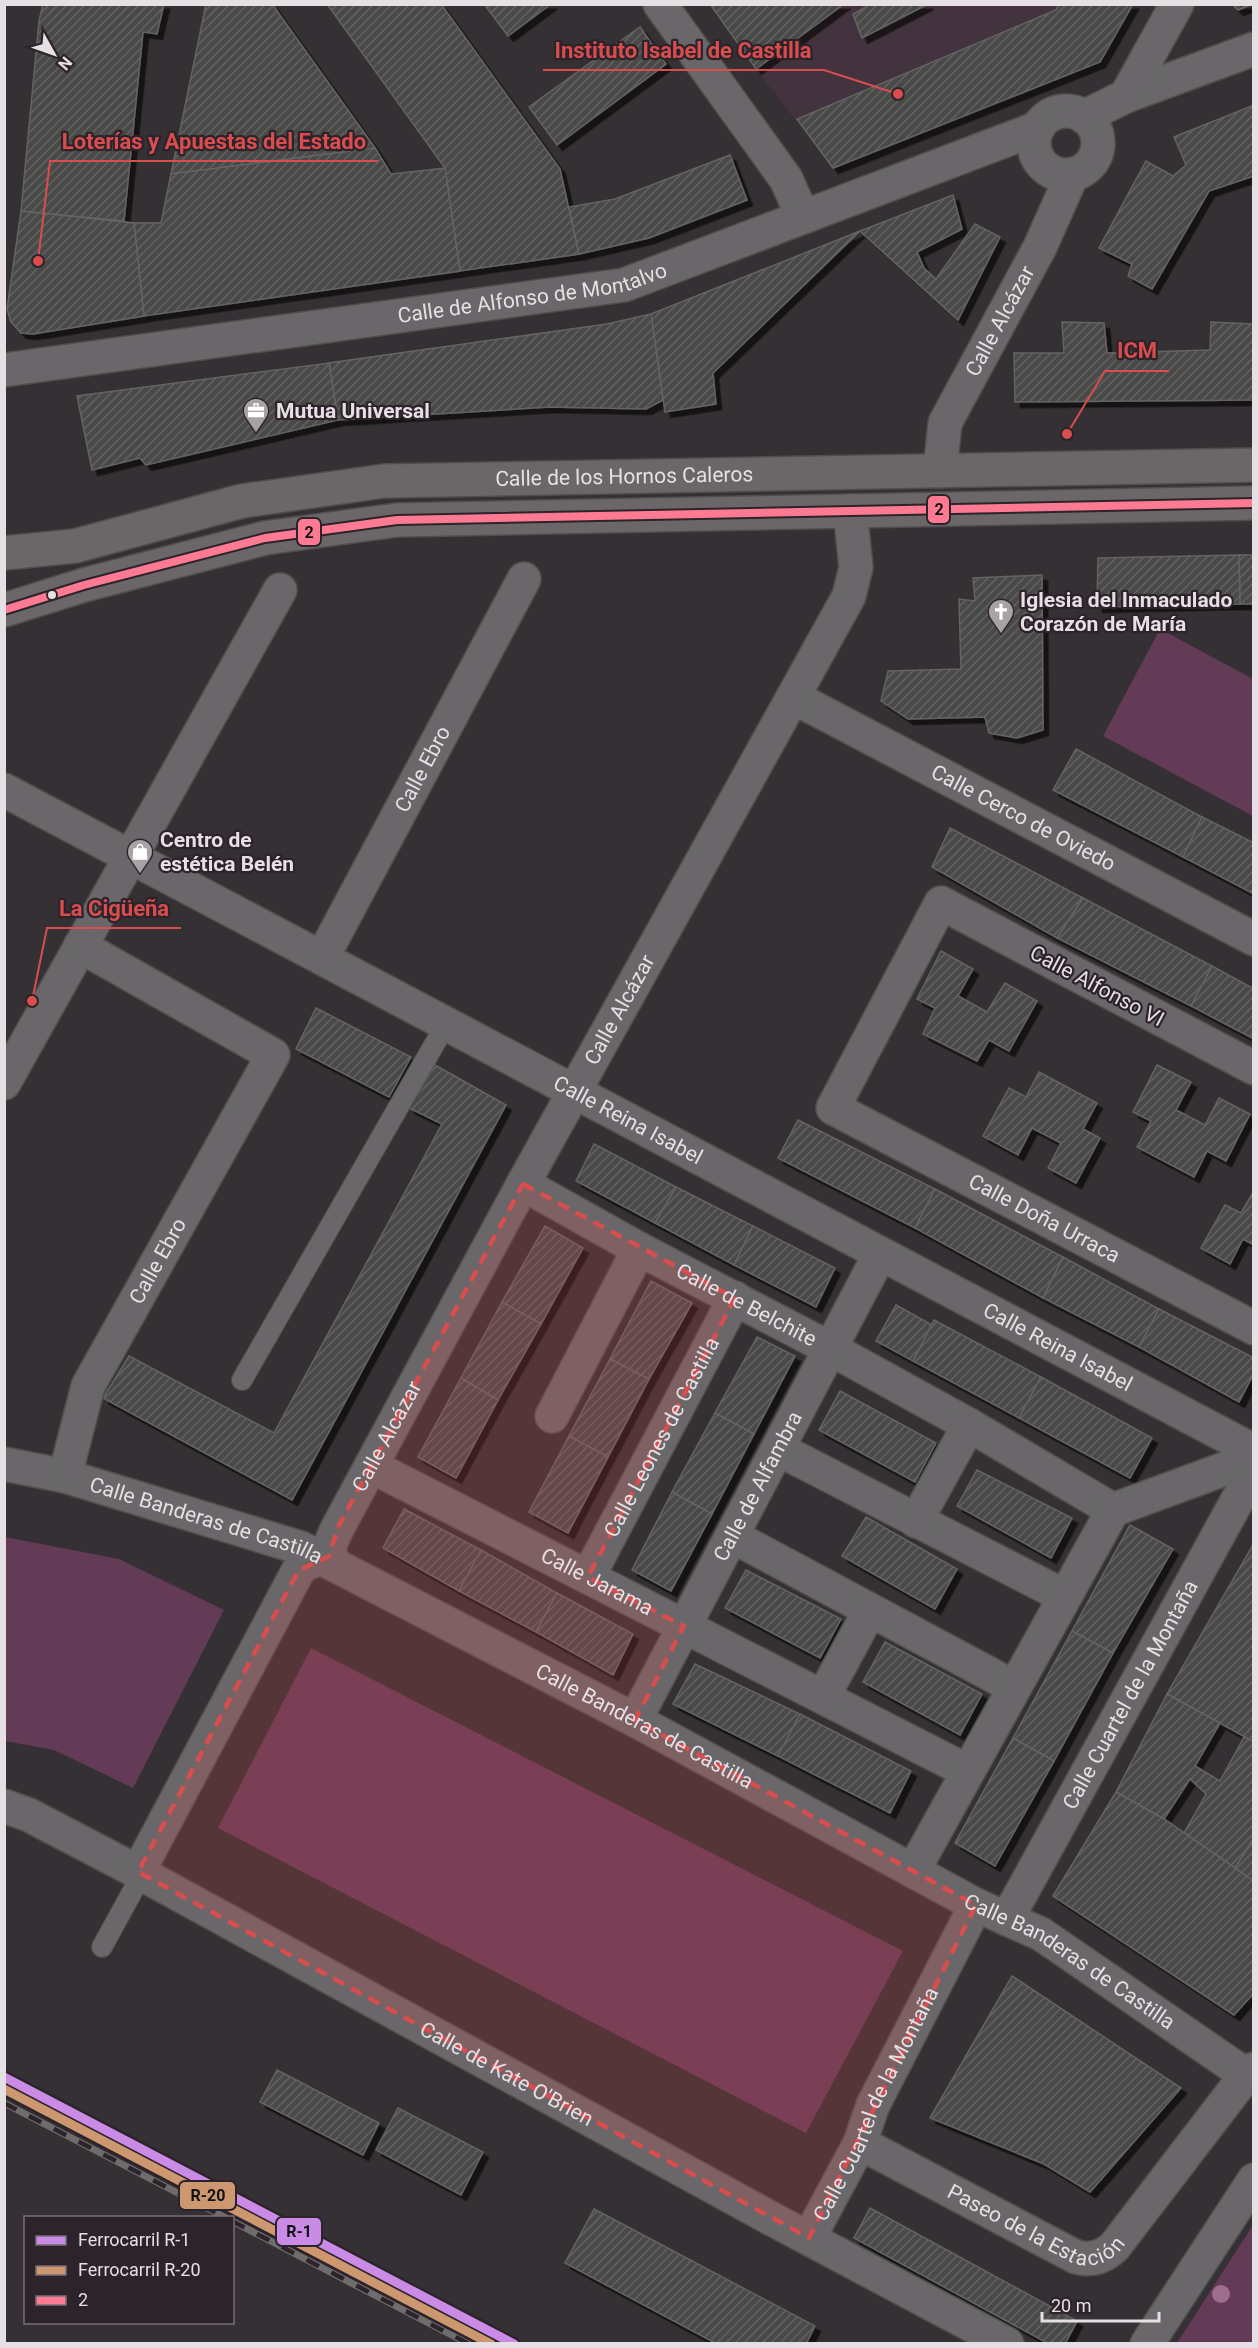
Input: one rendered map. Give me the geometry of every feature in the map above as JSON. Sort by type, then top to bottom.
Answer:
[{"type":"main road","name":"Calle de los Hornos Caleros","points":[[4,553],[75,546],[242,501],[384,481],[1254,465]]},
{"type":"main road","name":"Calle de los Hornos Caleros","points":[[4,610],[84,585],[265,538],[397,520],[1254,503]]},
{"type":"street","points":[[660,4],[786,179],[803,217]]},
{"type":"street","points":[[1126,96],[1176,4]]},
{"type":"street","points":[[1084,117],[1126,96],[1254,49]]},
{"type":"street","points":[[1064,111],[1075,112],[1084,117],[1092,124],[1097,134],[1098,145],[1090,164],[1082,171],[1072,175],[1052,172],[1043,167],[1037,158],[1034,138],[1044,119],[1064,111]]},
{"type":"street","name":"Calle de Alfonso de Montalvo","points":[[4,370],[624,285],[1038,128]]},
{"type":"street","name":"Calle Alcázar","points":[[940,471],[945,423],[1041,247],[1072,175]]},
{"type":"street","name":"Calle Alcázar","points":[[329,1561],[331,1559],[330,1543],[371,1466],[523,1184],[849,596],[856,567],[850,511]]},
{"type":"street","name":"Calle Ebro","points":[[322,958],[524,579]]},
{"type":"street","points":[[4,1083],[280,590]]},
{"type":"street","name":"Calle Cerco de Oviedo","points":[[793,697],[1254,939]]},
{"type":"street","name":"Calle Reina Isabel","points":[[4,790],[1254,1451]]},
{"type":"street","name":"Calle Alfonso VI","points":[[833,1108],[941,903],[1254,1068]]},
{"type":"street","name":"Calle Ebro","points":[[65,1476],[88,1386],[273,1055],[80,946]]},
{"type":"street","name":"Calle Doña Urraca","points":[[833,1108],[1254,1328]]},
{"type":"street","name":"Calle de Belchite","points":[[523,1184],[639,1249],[831,1348],[969,1425],[1113,1510]]},
{"type":"street","points":[[552,1416],[639,1249]]},
{"type":"street","name":"Calle de Alfambra","points":[[635,1720],[880,1254]]},
{"type":"street","name":"Calle Leones de Castilla","points":[[588,1577],[735,1298]]},
{"type":"street","points":[[916,1521],[969,1425]]},
{"type":"street","points":[[778,1449],[1064,1596]]},
{"type":"street","points":[[913,1871],[1113,1510],[1254,1458]]},
{"type":"street","name":"Calle Banderas de Castilla","points":[[4,1464],[65,1476],[302,1548],[329,1561],[635,1720],[976,1905],[1041,1934],[1250,2072]]},
{"type":"street","name":"Calle Jarama","points":[[371,1466],[967,1771]]},
{"type":"street","name":"Calle Cuartel de la Montaña","points":[[1007,1919],[1254,1470]]},
{"type":"street","points":[[732,1536],[1014,1687]]},
{"type":"street","points":[[140,1873],[298,1571],[305,1564],[329,1561]]},
{"type":"street","points":[[823,1697],[870,1610]]},
{"type":"street","name":"Calle de Kate O'Brien","points":[[4,1806],[28,1815],[140,1873],[809,2238],[1007,2343]]},
{"type":"street","name":"Calle Cuartel de la Montaña","points":[[809,2238],[860,2144],[873,2105],[976,1905]]},
{"type":"street","name":"Paseo de la Estación","points":[[860,2144],[1076,2257],[1090,2259],[1109,2252],[1115,2246],[1250,2072]]},
{"type":"street","points":[[1147,2343],[1254,2180]]},
{"type":"lane","points":[[242,1380],[446,1024]]},
{"type":"lane","points":[[102,1947],[140,1873]]},
{"type":"highlighted area","points":[[523,1184],[735,1298],[588,1577],[684,1626],[635,1720],[976,1905],[809,2238],[138,1872],[298,1571],[329,1556],[338,1527]]},
{"type":"shaded area","points":[[710,5],[1133,5],[1100,62],[833,168],[756,69]]},
{"type":"shaded area","points":[[1160,629],[1253,679],[1253,816],[1103,736]]},
{"type":"shaded area","points":[[5,1537],[119,1559],[224,1610],[133,1788],[54,1750],[5,1741]]},
{"type":"shaded area","points":[[311,1648],[903,1951],[806,2133],[218,1828]]},
{"type":"shaded area","points":[[1253,2225],[1253,2343],[1177,2343]]},
{"type":"building","points":[[43,4],[164,4],[157,34],[143,32],[124,221],[21,211],[39,21]]},
{"type":"building","points":[[206,4],[272,4],[375,148],[171,174]]},
{"type":"building","points":[[327,4],[441,4],[560,169],[579,254],[460,271],[445,168]]},
{"type":"building","points":[[484,4],[551,4],[508,36]]},
{"type":"building","points":[[710,4],[844,4],[756,69]]},
{"type":"building","points":[[871,4],[928,4],[862,38],[853,14]]},
{"type":"building","points":[[1059,4],[1133,4],[1100,62],[833,168],[797,119],[1056,10]]},
{"type":"building","points":[[1232,4],[1253,4],[1238,10]]},
{"type":"building","points":[[640,27],[666,64],[557,145],[529,107]]},
{"type":"building","points":[[1254,105],[1254,176],[1209,191],[1152,289],[1128,276],[1132,264],[1099,248],[1146,161],[1173,176],[1186,165],[1174,137]]},
{"type":"building","points":[[375,148],[391,174],[445,168],[460,271],[144,316],[134,223],[161,223],[171,174]]},
{"type":"building","points":[[730,155],[747,200],[649,238],[579,254],[569,207],[615,199]]},
{"type":"building","points":[[953,195],[962,229],[917,252],[924,268],[936,279],[975,224],[1000,237],[958,320],[860,231]]},
{"type":"building","points":[[21,211],[134,223],[144,316],[33,334],[21,333],[11,322],[7,309]]},
{"type":"building","points":[[860,231],[713,373],[716,404],[665,412],[651,314]]},
{"type":"building","points":[[651,314],[663,400],[646,409],[549,407],[338,420],[329,363],[607,324]]},
{"type":"building","points":[[1062,322],[1104,323],[1107,353],[1210,350],[1211,322],[1253,324],[1254,400],[1015,402],[1014,353],[1064,353]]},
{"type":"building","points":[[329,363],[338,420],[146,465],[140,458],[92,470],[77,396]]},
{"type":"building","points":[[1239,555],[1254,555],[1254,604],[1240,604]]},
{"type":"building","points":[[1239,555],[1240,604],[1097,607],[1098,558]]},
{"type":"building","name":"Iglesia del Inmaculado Corazón de María","points":[[1042,575],[1043,730],[1017,738],[989,733],[985,717],[908,719],[881,701],[888,671],[961,669],[959,599],[975,601],[973,578]]},
{"type":"building","points":[[1076,749],[1202,817],[1183,857],[1053,790]]},
{"type":"building","points":[[1202,817],[1254,843],[1254,894],[1183,857]]},
{"type":"building","points":[[950,828],[1083,898],[1057,938],[932,867]]},
{"type":"building","points":[[1083,898],[1212,966],[1191,1006],[1057,938]]},
{"type":"building","points":[[941,951],[973,969],[958,996],[987,1012],[1005,983],[1037,1001],[1009,1051],[989,1040],[977,1061],[923,1034],[935,1008],[917,999]]},
{"type":"building","points":[[1212,966],[1254,989],[1254,1039],[1191,1006]]},
{"type":"building","points":[[316,1008],[411,1057],[389,1097],[296,1049]]},
{"type":"building","points":[[435,1065],[506,1105],[292,1500],[103,1398],[129,1356],[274,1433],[442,1124],[409,1108]]},
{"type":"building","points":[[1157,1065],[1191,1082],[1176,1110],[1205,1125],[1219,1098],[1250,1114],[1226,1161],[1207,1151],[1194,1177],[1137,1147],[1151,1121],[1133,1112]]},
{"type":"building","points":[[1039,1072],[1097,1103],[1083,1129],[1100,1138],[1076,1183],[1048,1168],[1061,1143],[1032,1128],[1018,1155],[983,1136],[1009,1088],[1026,1097]]},
{"type":"building","points":[[798,1120],[935,1189],[915,1228],[778,1158]]},
{"type":"building","points":[[594,1144],[676,1187],[655,1223],[576,1181]]},
{"type":"building","points":[[676,1187],[753,1226],[734,1265],[655,1223]]},
{"type":"building","points":[[935,1189],[1063,1257],[1043,1298],[915,1228]]},
{"type":"building","points":[[1254,1191],[1254,1245],[1243,1239],[1230,1264],[1201,1248],[1225,1205],[1241,1213]]},
{"type":"building","points":[[545,1226],[583,1248],[541,1324],[502,1302]]},
{"type":"building","points":[[753,1226],[835,1268],[816,1307],[734,1265]]},
{"type":"building","points":[[1063,1257],[1159,1309],[1139,1347],[1043,1298]]},
{"type":"building","points":[[651,1281],[692,1303],[649,1379],[610,1359]]},
{"type":"building","points":[[502,1302],[541,1324],[498,1400],[461,1378]]},
{"type":"building","points":[[896,1305],[932,1325],[913,1361],[876,1341]]},
{"type":"building","points":[[1159,1309],[1254,1358],[1254,1373],[1239,1402],[1139,1347]]},
{"type":"building","points":[[934,1320],[1041,1377],[1019,1418],[913,1361]]},
{"type":"building","points":[[757,1337],[795,1356],[754,1434],[715,1413]]},
{"type":"building","points":[[610,1359],[649,1379],[608,1457],[569,1436]]},
{"type":"building","points":[[1041,1377],[1152,1438],[1130,1478],[1019,1418]]},
{"type":"building","points":[[461,1378],[498,1400],[456,1478],[418,1457]]},
{"type":"building","points":[[840,1391],[936,1443],[915,1482],[819,1430]]},
{"type":"building","points":[[715,1413],[754,1434],[712,1514],[672,1492]]},
{"type":"building","points":[[569,1436],[608,1457],[568,1533],[529,1512]]},
{"type":"building","points":[[977,1470],[1072,1518],[1051,1558],[957,1506]]},
{"type":"building","points":[[672,1492],[712,1514],[671,1591],[632,1570]]},
{"type":"building","points":[[404,1509],[481,1550],[459,1591],[383,1548]]},
{"type":"building","points":[[866,1517],[957,1569],[935,1609],[842,1556]]},
{"type":"building","points":[[1130,1525],[1173,1549],[1113,1653],[1072,1631]]},
{"type":"building","points":[[1254,1543],[1254,1742],[1167,1694]]},
{"type":"building","points":[[481,1550],[557,1593],[536,1632],[459,1591]]},
{"type":"building","points":[[746,1570],[841,1619],[820,1658],[725,1608]]},
{"type":"building","points":[[557,1593],[633,1634],[613,1675],[536,1632]]},
{"type":"building","points":[[1072,1631],[1113,1653],[1054,1761],[1013,1738]]},
{"type":"building","points":[[885,1642],[982,1694],[960,1735],[863,1682]]},
{"type":"building","points":[[695,1664],[800,1714],[778,1756],[673,1704]]},
{"type":"building","points":[[1167,1694],[1220,1723],[1195,1766],[1220,1781],[1244,1737],[1254,1742],[1254,1838],[1235,1868],[1184,1833],[1206,1794],[1190,1779],[1164,1819],[1116,1792]]},
{"type":"building","points":[[800,1714],[911,1771],[890,1813],[778,1756]]},
{"type":"building","points":[[1013,1738],[1054,1761],[995,1866],[955,1843]]},
{"type":"building","points":[[1116,1792],[1164,1819],[1254,1881],[1254,1993],[1234,2015],[1053,1896]]},
{"type":"building","points":[[1254,1838],[1254,1881],[1235,1868]]},
{"type":"building","points":[[1012,1976],[1181,2088],[1090,2192],[1044,2164],[930,2118]]},
{"type":"building","points":[[277,2070],[379,2123],[363,2155],[260,2102]]},
{"type":"building","points":[[398,2108],[483,2152],[461,2195],[376,2150]]},
{"type":"building","points":[[870,2208],[1077,2321],[1065,2344],[1049,2344],[854,2238]]},
{"type":"building","points":[[594,2209],[815,2326],[806,2344],[717,2344],[565,2263]]},
{"type":"railway","points":[[4,2103],[222,2216]]},
{"type":"railway","points":[[234,2222],[469,2344]]},
{"type":"rail line","name":"R-1","points":[[4,2077],[514,2344]]},
{"type":"rail line","name":"R-20","points":[[4,2089],[491,2344]]},
{"type":"transit line","name":"2","points":[[4,610],[84,585],[265,538],[397,520],[1254,503]]},
{"type":"place","name":"Instituto Isabel de Castilla","points":[[898,94]]},
{"type":"place","name":"Loterías y Apuestas del Estado","points":[[38,261]]},
{"type":"place","name":"Mutua Universal","points":[[256,434]]},
{"type":"place","name":"ICM","points":[[1067,434]]},
{"type":"place","name":"Iglesia del Inmaculado Corazón de María","points":[[1001,635]]},
{"type":"place","name":"Centro de estética Belén","points":[[140,875]]},
{"type":"place","name":"La Cigüeña","points":[[32,1001]]}]
